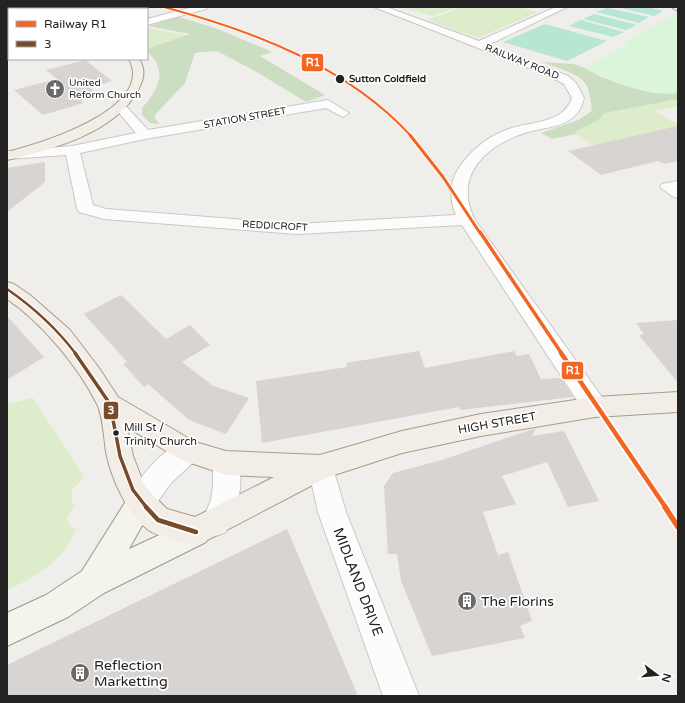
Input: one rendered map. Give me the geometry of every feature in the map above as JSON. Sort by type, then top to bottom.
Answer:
[{"type":"main road","points":[[8,156],[63,139],[97,123],[120,107],[132,94],[139,78],[137,65],[134,60]]},
{"type":"main road","points":[[7,289],[23,300],[62,336],[91,374],[110,404],[120,456],[133,490],[141,502],[158,520],[206,527]]},
{"type":"main road","name":"HIGH STREET","points":[[206,527],[321,467],[416,439],[481,425],[595,407],[678,402]]},
{"type":"main road","points":[[110,404],[188,451],[226,463]]},
{"type":"main road","name":"HIGH STREET","points":[[226,463],[321,467]]},
{"type":"street","points":[[148,22],[203,7]]},
{"type":"street","name":"RAILWAY ROAD","points":[[378,7],[563,78],[574,86],[578,98],[574,110],[562,118],[522,129],[502,137],[482,148],[468,162],[460,184],[459,201],[467,220],[595,407]]},
{"type":"street","points":[[479,45],[563,7]]},
{"type":"street","name":"STATION STREET","points":[[8,156],[72,150],[145,135],[328,104],[343,113]]},
{"type":"street","points":[[120,107],[145,135]]},
{"type":"street","name":"REDDICROFT","points":[[72,150],[85,208],[104,214],[297,229],[467,220]]},
{"type":"street","points":[[653,192],[675,189]]},
{"type":"street","points":[[93,582],[159,475],[171,462],[188,451]]},
{"type":"street","points":[[206,527],[225,505],[228,488],[226,463]]},
{"type":"street","name":"MIDLAND DRIVE","points":[[321,467],[332,512],[401,696]]},
{"type":"street","name":"HIGH STREET","points":[[7,630],[57,606],[93,582],[206,527]]},
{"type":"green space","points":[[400,7],[458,7],[432,16]]},
{"type":"green space","points":[[463,7],[518,7],[538,12],[478,38],[427,20]]},
{"type":"green space","points":[[617,7],[647,7],[663,11],[654,16]]},
{"type":"green space","points":[[607,8],[649,17],[639,23],[596,12]]},
{"type":"green space","points":[[678,12],[678,92],[668,94],[656,93],[630,88],[585,68],[628,44],[624,42]]},
{"type":"green space","points":[[594,14],[637,25],[626,30],[583,19]]},
{"type":"green space","points":[[179,17],[218,29],[272,52],[260,56],[325,95],[306,102],[260,74],[217,51],[195,53],[185,83],[154,116],[159,124],[150,123],[142,115],[142,108],[153,94],[159,80],[159,73],[158,66],[148,53],[148,49],[190,34],[148,26]]},
{"type":"green space","points":[[581,20],[624,32],[613,37],[569,26]]},
{"type":"green space","points":[[545,24],[607,41],[567,61],[503,42]]},
{"type":"green space","points":[[148,28],[187,35],[148,49]]},
{"type":"green space","points":[[542,62],[573,64],[585,68],[603,78],[672,94],[678,92],[678,99],[605,113],[597,121],[574,132],[577,134],[552,139],[541,133],[578,120],[592,111],[588,88],[580,78]]},
{"type":"green space","points":[[678,99],[678,106],[655,111],[678,125],[678,127],[594,146],[574,132],[597,121],[605,113]]},
{"type":"green space","points":[[33,398],[84,477],[72,490],[71,497],[74,506],[67,517],[69,525],[76,529],[65,550],[48,566],[28,580],[7,590],[7,404]]},
{"type":"building","name":"United Reform Church","points":[[85,60],[112,81],[90,88],[100,95],[81,101],[84,103],[43,115],[14,90],[57,79],[46,70]]},
{"type":"building","points":[[678,126],[678,161],[664,164],[658,161],[601,175],[568,151]]},
{"type":"building","points":[[45,162],[45,182],[7,212],[7,168]]},
{"type":"building","points":[[121,295],[166,339],[190,325],[210,345],[182,362],[213,386],[249,398],[226,434],[189,420],[148,384],[144,387],[123,364],[127,362],[84,314]]},
{"type":"building","points":[[7,316],[44,357],[7,380]]},
{"type":"building","points":[[678,320],[678,383],[639,335],[644,334],[636,323]]},
{"type":"building","points":[[419,351],[425,368],[514,351],[517,356],[529,354],[541,379],[561,378],[573,397],[460,410],[459,407],[262,443],[256,381],[347,367],[346,363]]},
{"type":"building","points":[[536,428],[532,436],[564,431],[599,501],[568,507],[547,462],[502,476],[516,504],[483,512],[498,555],[508,552],[532,621],[520,626],[525,638],[432,656],[401,581],[397,554],[388,554],[384,486],[393,473],[442,460]]},
{"type":"building","points":[[287,529],[358,696],[7,696],[7,665]]},
{"type":"rail line","name":"R1","points":[[164,7],[231,27],[294,53],[353,87],[381,108],[407,132],[443,177],[678,527]]},
{"type":"transit line","name":"3","points":[[7,289],[23,300],[62,336],[91,374],[110,404],[120,456],[133,490],[141,502],[158,520],[196,532]]},
{"type":"place","name":"Sutton Coldfield","points":[[340,79]]},
{"type":"place","name":"United Reform Church","points":[[55,89]]},
{"type":"place","name":"Mill St / Trinity Church","points":[[116,433]]},
{"type":"place","name":"The Florins","points":[[467,601]]},
{"type":"place","name":"Reflection Marketting","points":[[80,673]]}]
